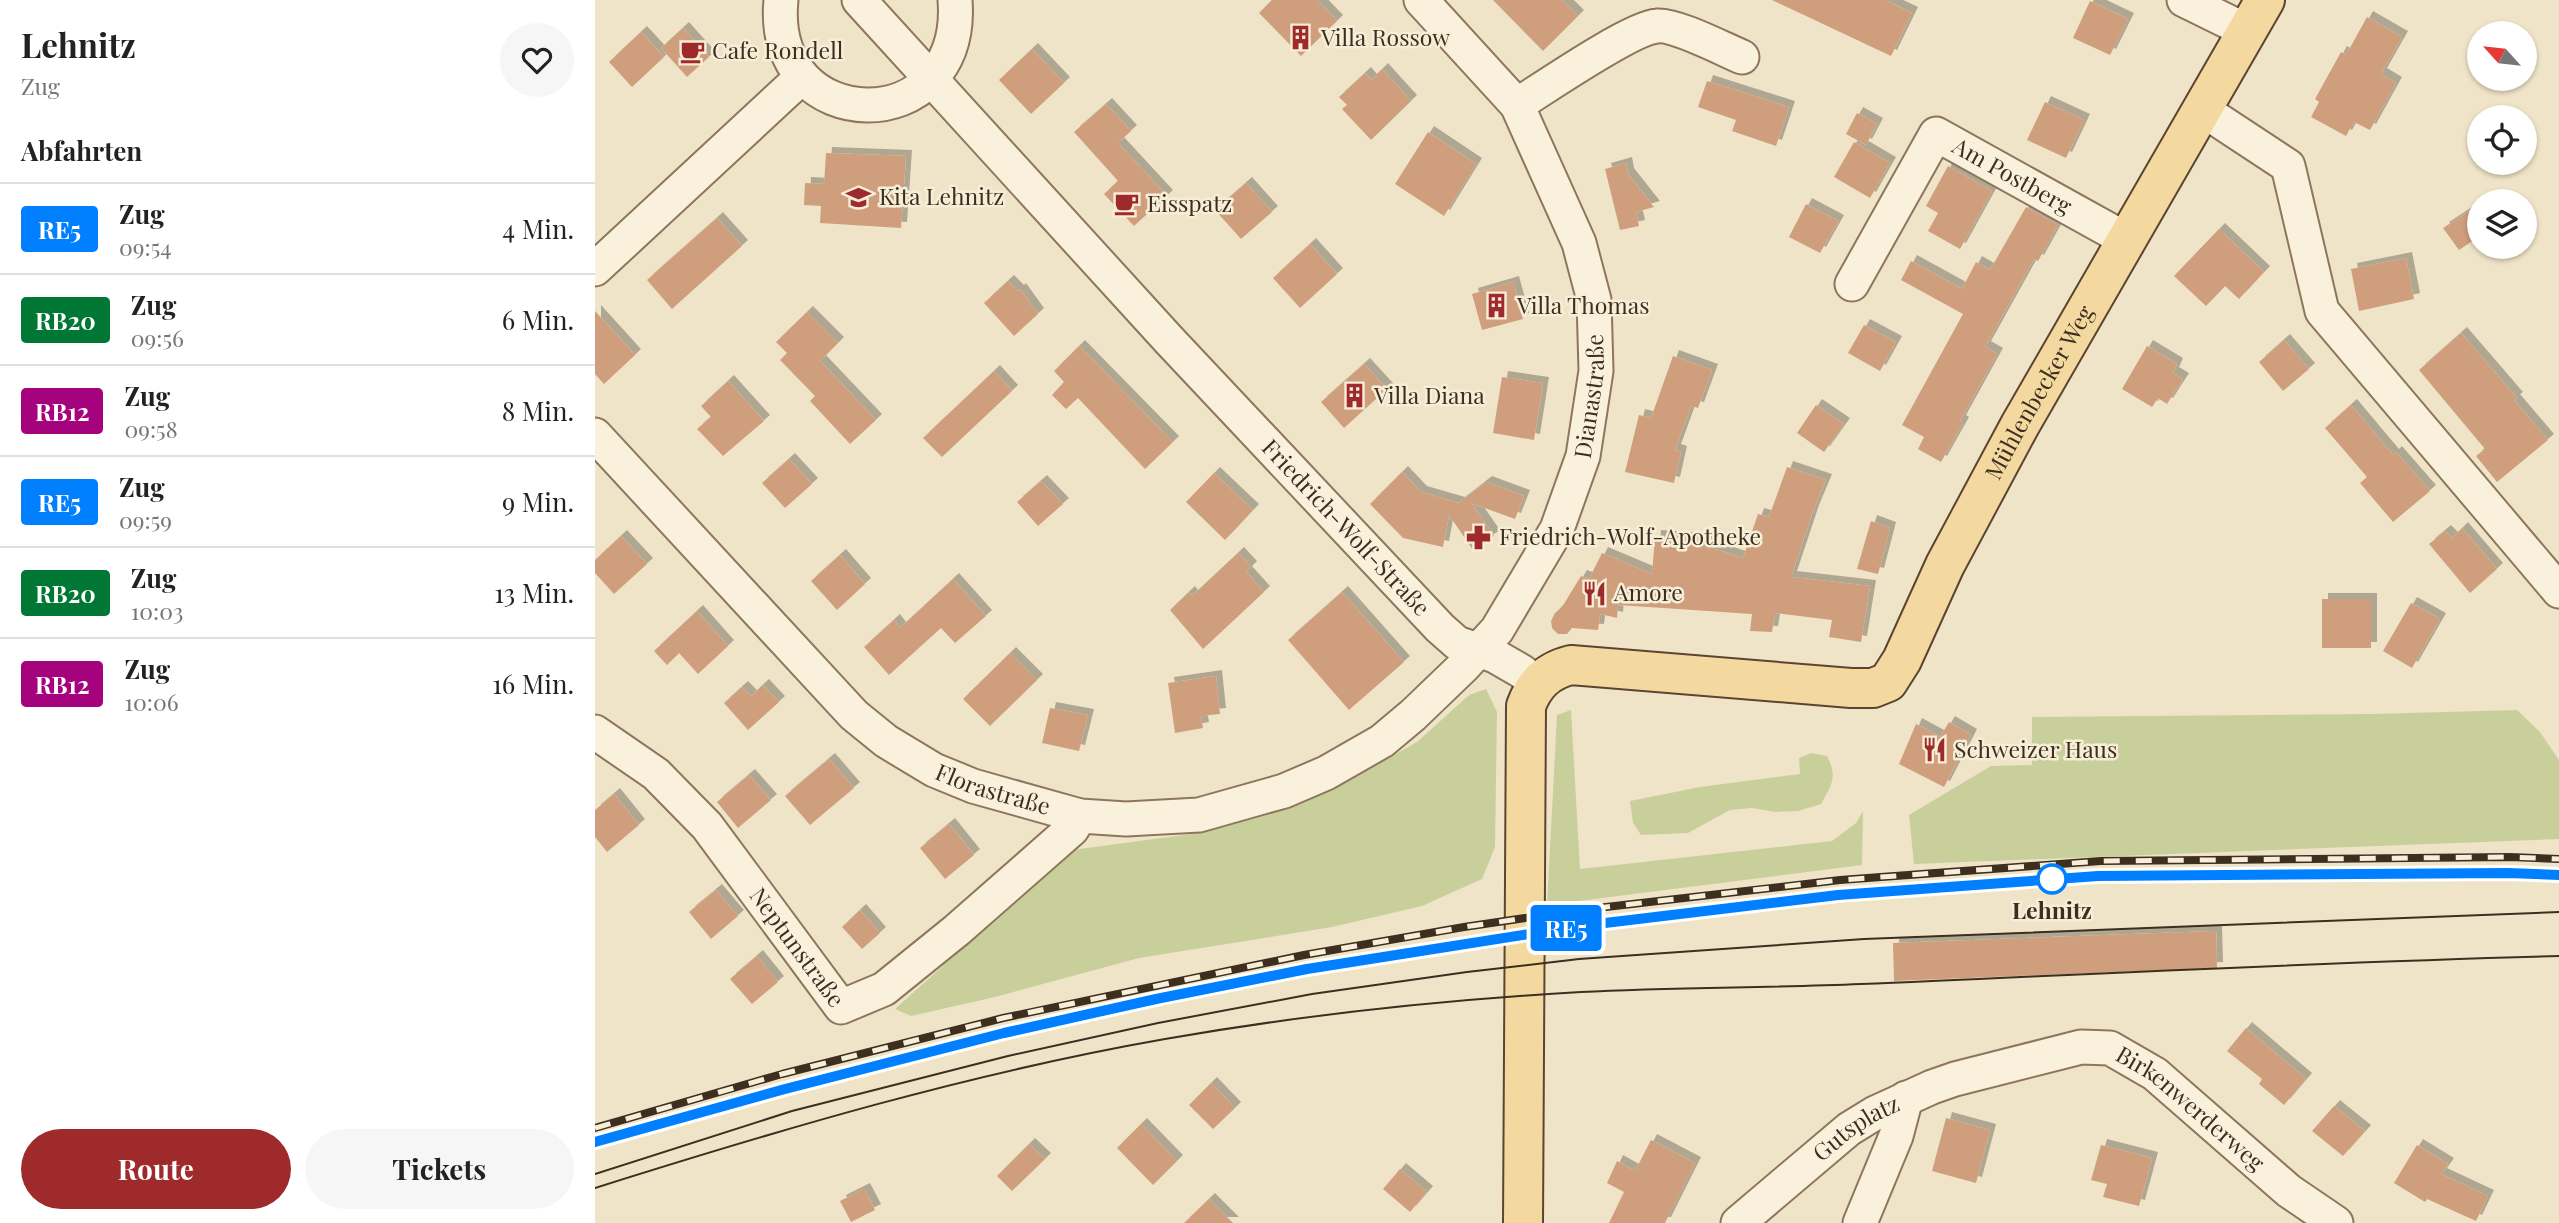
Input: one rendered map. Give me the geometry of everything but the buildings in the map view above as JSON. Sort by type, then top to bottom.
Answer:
[{"type":"main road","name":"Mühlenbecker Weg","points":[[1537,683],[1555,669],[1571,666],[1851,688],[1873,688],[1888,682],[1902,660],[1945,565],[2020,425],[2256,15]]},
{"type":"main road","points":[[1523,1223],[1526,706],[1537,683]]},
{"type":"street","points":[[781,0],[780,24],[785,48],[802,77],[821,92],[843,102],[866,106],[898,100],[912,94],[931,79],[945,61],[953,42],[957,21],[955,0]]},
{"type":"street","name":"Friedrich-Wolf-Straße","points":[[859,0],[1169,340],[1440,628],[1457,642],[1495,656],[1537,683]]},
{"type":"street","name":"Dianastraße","points":[[1421,0],[1517,105],[1579,243],[1594,300],[1596,371],[1583,456],[1557,529],[1497,631],[1479,651]]},
{"type":"street","points":[[2184,0],[2256,15]]},
{"type":"street","points":[[1517,105],[1634,33],[1657,26],[1673,29],[1742,57]]},
{"type":"street","points":[[595,269],[802,77]]},
{"type":"street","points":[[2203,110],[2288,166],[2322,311],[2559,591]]},
{"type":"street","name":"Am Postberg","points":[[1853,284],[1936,134],[2127,240]]},
{"type":"street","name":"Florastraße","points":[[595,435],[854,715],[886,741],[934,770],[973,786],[1080,816],[1126,819],[1199,816],[1284,791],[1326,773],[1382,741],[1479,651]]},
{"type":"street","name":"Neptunstraße","points":[[595,732],[656,774],[707,826],[841,1007],[884,989],[957,930],[1072,829],[1080,816]]},
{"type":"street","name":"Birkenwerderweg","points":[[1906,1098],[1955,1079],[2040,1056],[2081,1047],[2110,1048],[2155,1074],[2289,1191],[2336,1223]]},
{"type":"street","name":"Gutsplatz","points":[[1738,1223],[1849,1129],[1906,1098]]},
{"type":"street","name":"Gutsplatz","points":[[1860,1223],[1896,1136],[1906,1098]]},
{"type":"green space","points":[[1486,689],[1497,712],[1495,847],[1482,879],[1422,906],[1332,927],[1139,958],[995,997],[911,1016],[895,1009],[1072,850],[1191,834],[1257,818],[1330,791],[1417,742],[1469,695]]},
{"type":"green space","points":[[1571,710],[1580,869],[1832,841],[1856,823],[1863,811],[1862,865],[1547,905],[1557,715]]},
{"type":"green space","points":[[2517,710],[2540,732],[2559,760],[2559,839],[1914,864],[1909,815],[1991,766],[2032,765],[2032,717]]},
{"type":"green space","points":[[1811,753],[1827,756],[1833,775],[1831,786],[1821,804],[1798,811],[1775,812],[1752,808],[1730,810],[1688,833],[1641,835],[1633,823],[1630,801],[1700,787],[1800,774],[1799,758]]},
{"type":"tram line","points":[[595,1174],[792,1111],[1008,1056],[1158,1023],[1312,994],[1467,972],[1579,959],[1864,939],[2559,912]]},
{"type":"tram line","points":[[595,1188],[806,1124],[1020,1068],[1165,1039],[1372,1010],[1477,999],[1616,990],[1826,985],[2559,956]]},
{"type":"railway","points":[[595,1128],[782,1074],[1003,1018],[1304,955],[1580,910],[1840,880],[2101,861],[2510,857],[2559,859]]},
{"type":"railway","points":[[595,1142],[785,1089],[1004,1033],[1156,999],[1307,969],[1580,926],[1838,895],[2098,876],[2508,873],[2559,875]]},
{"type":"train","name":"RE5","points":[[595,1142],[785,1089],[1004,1033],[1156,999],[1307,969],[1580,926],[1838,895],[2098,876],[2508,873],[2559,875]]},
{"type":"place","name":"Villa Rossow","points":[[1301,38]]},
{"type":"place","name":"Cafe Rondell","points":[[692,51]]},
{"type":"place","name":"Kita Lehnitz","points":[[859,197]]},
{"type":"place","name":"Eisspatz","points":[[1127,204]]},
{"type":"place","name":"Villa Thomas","points":[[1497,306]]},
{"type":"place","name":"Villa Diana","points":[[1354,396]]},
{"type":"place","name":"Friedrich-Wolf-Apotheke","points":[[1479,537]]},
{"type":"place","name":"Amore","points":[[1594,593]]},
{"type":"place","name":"Schweizer Haus","points":[[1934,750]]},
{"type":"place","name":"Lehnitz","points":[[2052,879]]}]
